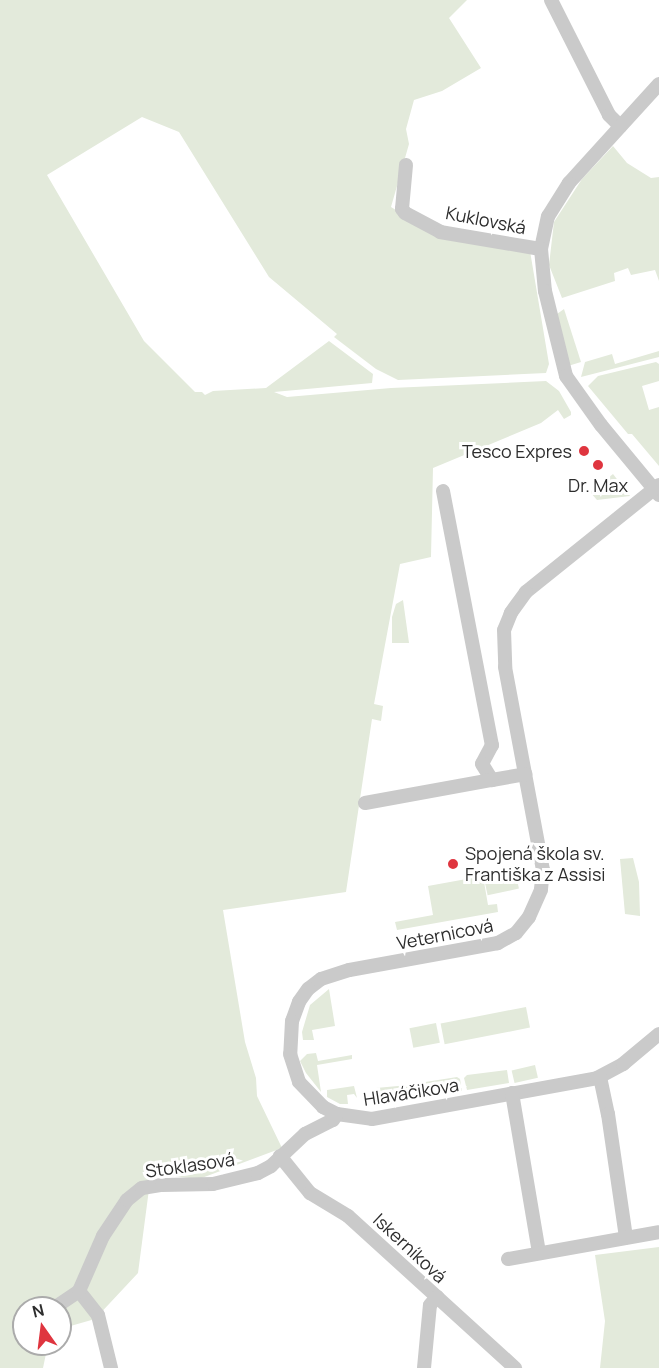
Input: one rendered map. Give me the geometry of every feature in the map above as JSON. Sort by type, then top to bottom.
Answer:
[{"type":"street","points":[[551,0],[609,115],[620,126]]},
{"type":"street","name":"Kuklovská","points":[[657,490],[601,425],[566,376],[552,322],[541,249],[543,231],[555,202],[659,84]]},
{"type":"street","name":"Kuklovská","points":[[406,165],[402,209],[405,213],[440,232],[541,249]]},
{"type":"street","name":"Veternicová","points":[[296,1076],[290,1054],[292,1022],[298,1002],[314,984],[333,974],[349,970],[498,944],[523,926],[537,903],[543,878],[505,667],[503,644],[507,620],[526,592],[543,577],[657,490]]},
{"type":"street","points":[[443,491],[492,745],[482,764],[492,780]]},
{"type":"street","points":[[365,803],[492,780],[526,778]]},
{"type":"street","name":"Hlaváčikova","points":[[296,1076],[316,1102],[337,1114],[377,1118],[600,1077],[623,1064],[659,1034]]},
{"type":"street","points":[[600,1077],[626,1238]]},
{"type":"street","points":[[512,1093],[540,1253]]},
{"type":"street","name":"Stoklasová","points":[[79,1291],[103,1236],[127,1200],[142,1188],[162,1185],[213,1184],[258,1173],[271,1166],[305,1134],[333,1120],[337,1114]]},
{"type":"street","name":"Iskerníková","points":[[280,1156],[310,1193],[348,1216],[515,1368]]},
{"type":"street","points":[[508,1259],[659,1232]]},
{"type":"street","points":[[72,1296],[79,1291],[98,1315],[111,1368]]},
{"type":"street","points":[[424,1368],[430,1305],[437,1297]]},
{"type":"green space","points":[[0,0],[467,0],[449,18],[481,68],[442,91],[414,100],[406,129],[409,144],[391,207],[438,236],[530,251],[549,364],[546,373],[398,380],[376,369],[334,337],[337,334],[269,277],[179,132],[142,117],[47,175],[144,341],[195,392],[202,392],[205,395],[213,391],[266,388],[329,341],[373,374],[372,383],[274,392],[287,397],[391,388],[546,381],[559,391],[571,415],[564,419],[558,410],[541,423],[433,468],[431,557],[400,564],[374,704],[383,706],[381,721],[372,719],[346,892],[223,910],[245,1042],[256,1078],[257,1096],[282,1148],[199,1179],[151,1174],[138,1273],[95,1319],[72,1326],[72,1296],[12,1296],[12,1356],[46,1356],[43,1368],[0,1368]]},
{"type":"green space","points":[[613,146],[627,163],[651,178],[659,177],[659,281],[655,270],[631,275],[628,268],[614,273],[615,281],[562,298],[549,265],[554,222],[582,179]]},
{"type":"green space","points":[[564,309],[581,362],[568,366],[557,314]]},
{"type":"green space","points":[[659,351],[659,357],[581,377],[585,362],[612,354],[615,364]]},
{"type":"green space","points":[[656,362],[659,364],[659,381],[642,386],[649,410],[659,407],[659,466],[632,434],[628,434],[588,386],[598,376]]},
{"type":"green space","points":[[613,474],[630,496],[597,500],[590,492]]},
{"type":"green space","points":[[403,600],[409,643],[392,643],[392,617],[396,604]]},
{"type":"green space","points":[[633,858],[639,882],[640,916],[625,914],[620,859]]},
{"type":"green space","points":[[515,870],[519,889],[488,895],[484,877]]},
{"type":"green space","points":[[483,876],[488,905],[497,904],[498,912],[397,930],[395,922],[433,915],[428,886]]},
{"type":"green space","points":[[329,989],[335,1026],[312,1030],[314,1040],[303,1040],[302,1032],[310,1005]]},
{"type":"green space","points":[[526,1007],[530,1028],[445,1044],[441,1024]]},
{"type":"green space","points":[[436,1023],[440,1043],[413,1048],[409,1028]]},
{"type":"green space","points":[[316,1053],[318,1061],[352,1055],[352,1059],[317,1065],[321,1092],[300,1061],[307,1054]]},
{"type":"green space","points":[[535,1065],[538,1078],[515,1083],[512,1070]]},
{"type":"green space","points":[[507,1070],[509,1083],[467,1090],[464,1078],[467,1075]]},
{"type":"green space","points":[[457,1077],[460,1079],[462,1091],[455,1092],[453,1085],[418,1091],[419,1083]]},
{"type":"green space","points":[[409,1085],[414,1092],[378,1098],[376,1088]]},
{"type":"green space","points":[[354,1086],[357,1098],[354,1094],[347,1095],[348,1104],[340,1104],[327,1097],[327,1090]]},
{"type":"green space","points":[[659,1247],[659,1368],[600,1368],[605,1321],[595,1255]]},
{"type":"place","name":"Tesco Expres","points":[[584,451]]},
{"type":"place","name":"Dr. Max","points":[[598,465]]},
{"type":"place","name":"Spojená škola sv. Františka z Assisi","points":[[453,864]]}]
